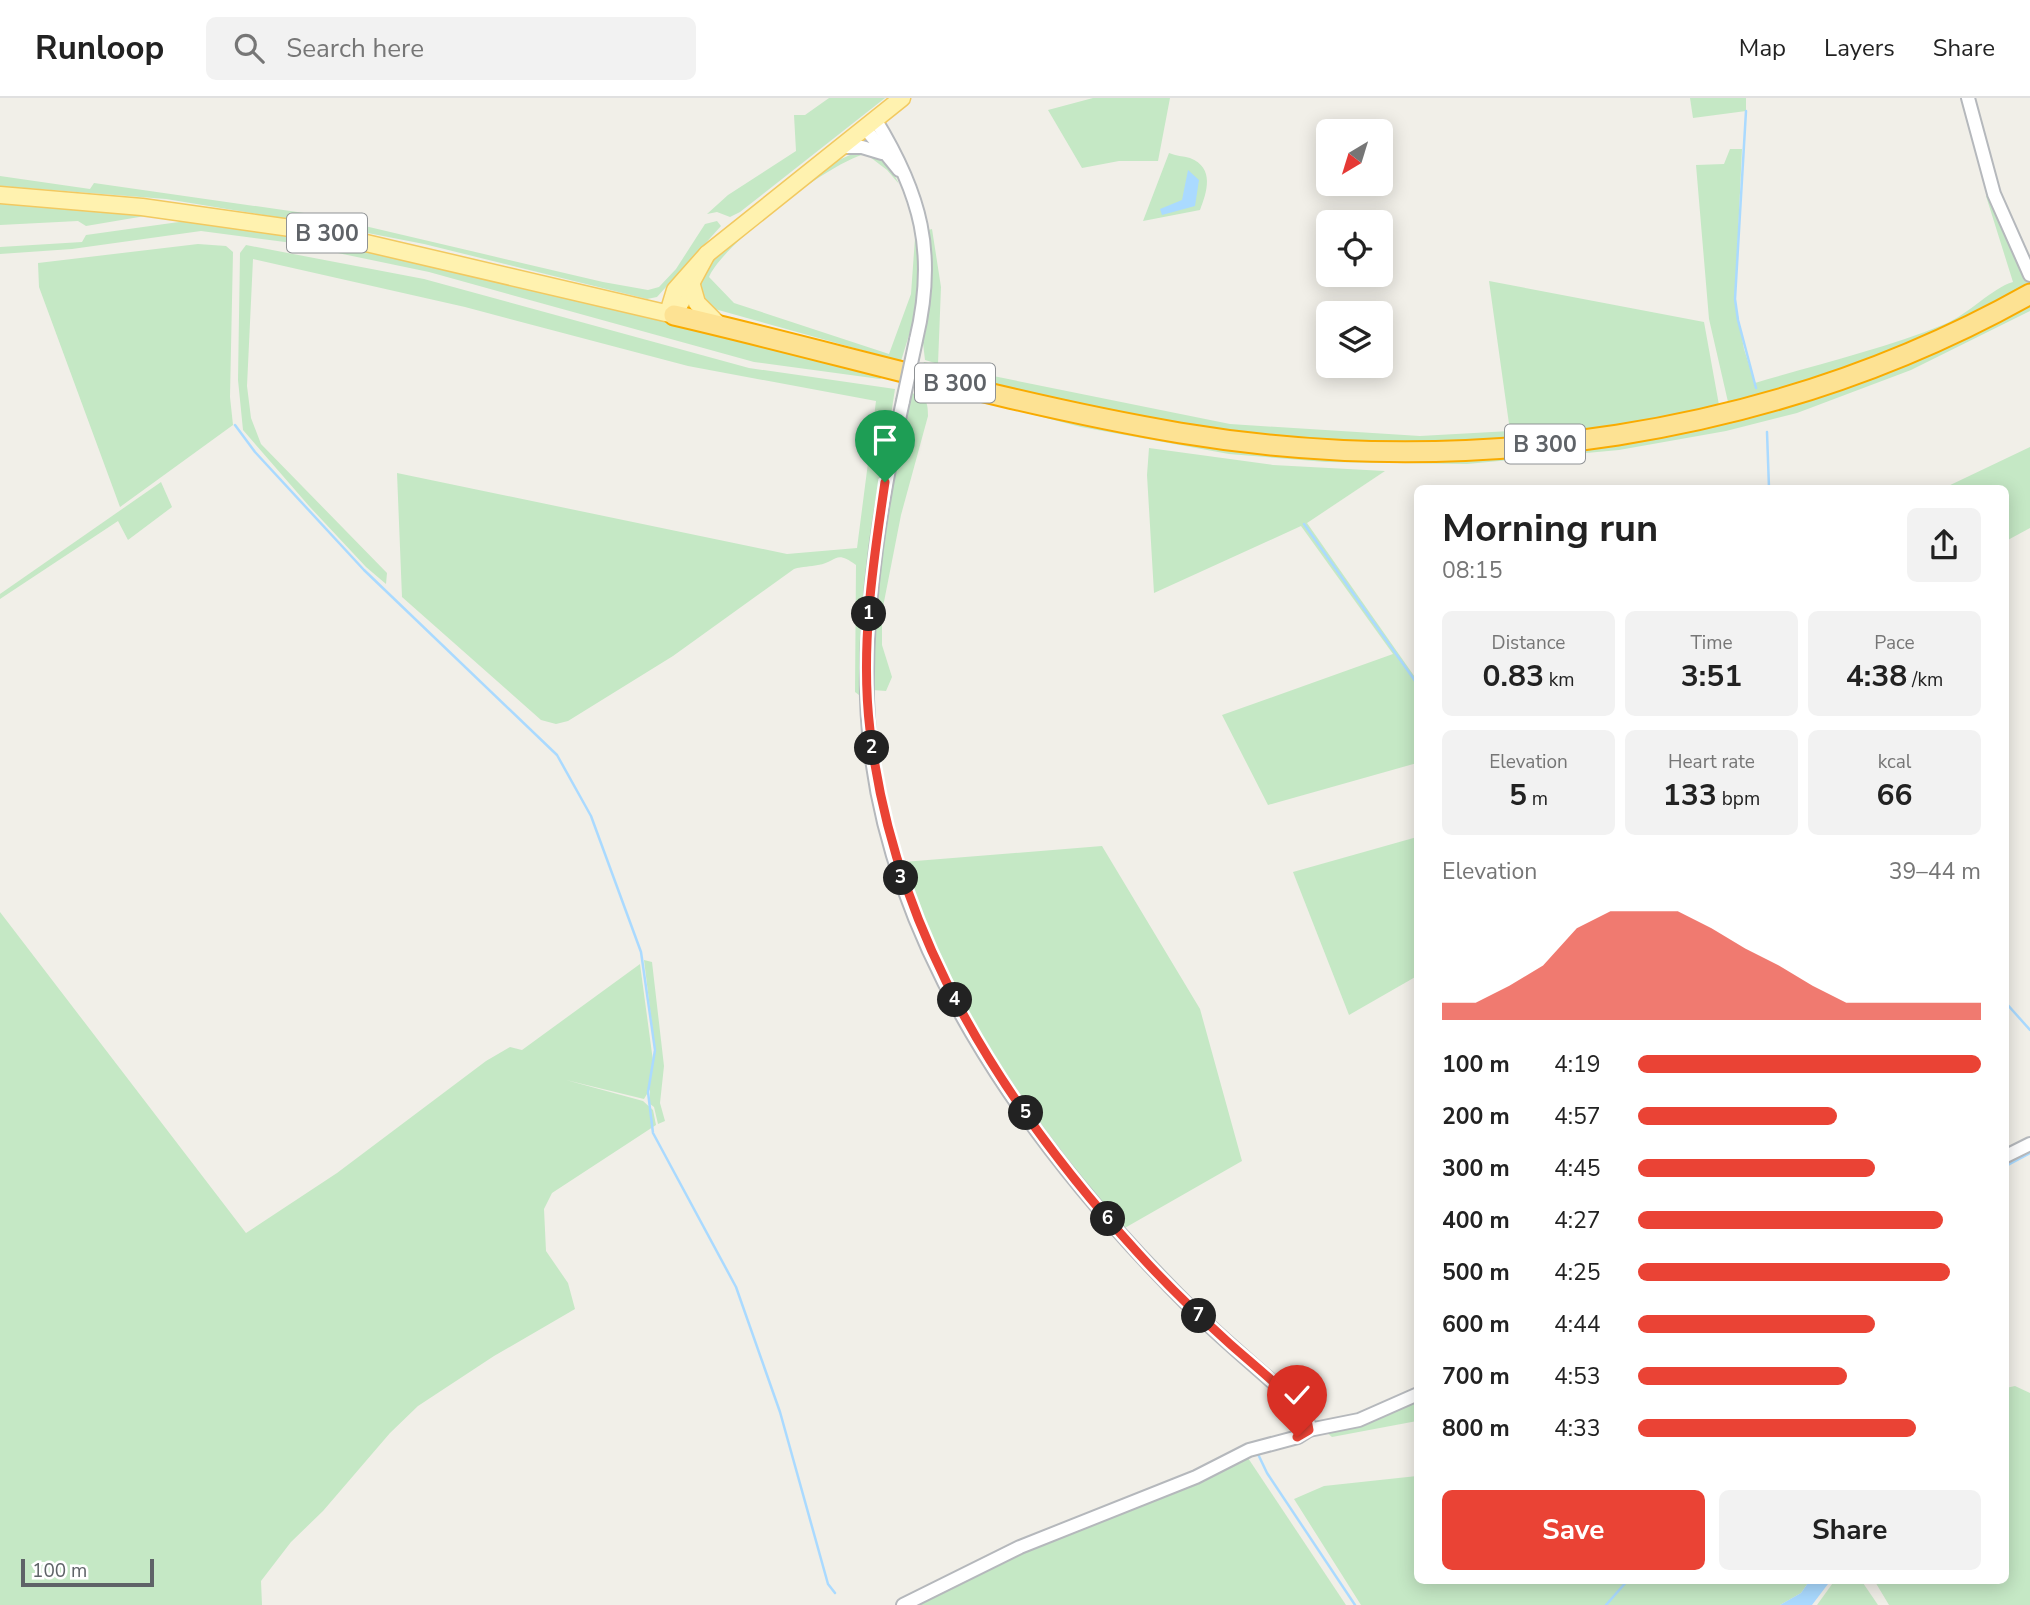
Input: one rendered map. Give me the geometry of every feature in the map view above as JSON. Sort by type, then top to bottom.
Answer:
[{"type":"highway","name":"B 300","points":[[671,314],[976,388],[1181,433],[1324,449],[1469,450],[1614,436],[1802,392],[1939,342],[2030,294]]},
{"type":"main road","points":[[671,314],[675,290],[706,254],[902,98]]},
{"type":"main road","name":"B 300","points":[[0,195],[142,207],[298,228],[463,263],[671,314]]},
{"type":"main road","points":[[671,314],[683,302],[706,254]]},
{"type":"main road","points":[[691,282],[697,303],[719,325]]},
{"type":"street","points":[[1968,98],[1994,194],[2028,270]]},
{"type":"street","points":[[870,123],[882,153],[908,181]]},
{"type":"street","points":[[870,123],[908,181],[920,212],[926,257],[924,308],[885,482],[872,575],[867,701],[883,810],[909,902],[927,946],[963,1014],[997,1072],[1049,1145],[1099,1208],[1193,1311],[1299,1406],[1306,1414],[1309,1430]]},
{"type":"street","points":[[839,147],[862,147],[882,153]]},
{"type":"street","points":[[2009,1154],[2030,1144]]},
{"type":"street","points":[[903,1605],[1020,1547],[1183,1482],[1249,1450],[1297,1437],[1309,1430],[1359,1420],[1414,1396]]},
{"type":"green space","points":[[829,98],[885,98],[740,212],[730,217],[717,212],[707,214],[728,195],[796,151],[794,115],[805,115]]},
{"type":"green space","points":[[1093,98],[1170,98],[1158,161],[1119,161],[1082,168],[1048,110]]},
{"type":"green space","points":[[1690,98],[1746,98],[1746,111],[1693,118]]},
{"type":"green space","points":[[1730,149],[1742,149],[1735,299],[1744,349],[1755,383],[1875,349],[1945,324],[2013,282],[1986,196],[1991,196],[2030,288],[1957,323],[1845,369],[1728,402],[1709,319],[1696,165],[1724,164]]},
{"type":"green space","points":[[861,150],[884,162],[899,184],[887,170],[866,154],[850,160],[805,187],[755,226],[734,245],[709,277],[734,303],[889,354],[911,294],[915,238],[920,236],[918,306],[901,361],[704,306],[695,281],[710,257],[828,165]]},
{"type":"green space","points":[[1169,153],[1190,158],[1203,168],[1207,188],[1200,210],[1143,221]]},
{"type":"green space","points":[[0,176],[90,189],[94,183],[318,215],[603,282],[648,290],[659,287],[676,269],[705,224],[717,221],[721,226],[657,297],[647,299],[424,244],[342,228],[166,199],[0,186]]},
{"type":"green space","points":[[0,203],[151,215],[86,226],[78,221],[0,225]]},
{"type":"green space","points":[[193,220],[285,231],[887,375],[880,379],[754,362],[429,272],[285,242],[201,231],[72,249],[0,254],[0,247],[82,242],[86,235]]},
{"type":"green space","points":[[932,229],[941,287],[938,364],[925,360],[923,343],[932,282],[928,230]]},
{"type":"green space","points":[[198,244],[226,246],[233,252],[230,397],[233,425],[120,507],[39,287],[38,263]]},
{"type":"green space","points":[[246,245],[424,279],[749,368],[895,389],[866,576],[859,695],[855,692],[856,565],[840,557],[794,569],[673,656],[568,721],[556,724],[541,720],[402,597],[397,473],[787,554],[857,548],[876,401],[688,366],[465,307],[253,259],[247,386],[251,418],[261,444],[387,573],[386,584],[366,567],[309,506],[243,430],[238,380],[240,253]]},
{"type":"green space","points":[[1489,281],[1704,322],[1719,405],[1653,419],[1519,438],[1452,442],[1316,441],[1248,435],[1148,419],[922,368],[924,362],[1230,424],[1420,436],[1510,431]]},
{"type":"green space","points":[[2030,300],[2030,311],[1911,370],[1797,413],[1726,431],[1619,450],[1467,464],[1326,462],[1229,454],[1081,427],[913,384],[914,382],[1006,403],[1421,456],[1805,397]]},
{"type":"green space","points":[[912,393],[925,401],[928,416],[901,515],[882,612],[882,645],[892,677],[886,691],[873,690],[871,636],[889,482]]},
{"type":"green space","points":[[2030,447],[2030,528],[2009,539],[2009,485],[1950,485]]},
{"type":"green space","points":[[1149,448],[1273,465],[1385,471],[1307,523],[1414,676],[1414,764],[1268,805],[1222,715],[1393,654],[1301,526],[1154,593],[1147,475]]},
{"type":"green space","points":[[161,482],[172,507],[128,540],[118,521],[0,599],[0,594]]},
{"type":"green space","points":[[1414,838],[1414,978],[1349,1015],[1293,872]]},
{"type":"green space","points":[[1102,846],[1200,1009],[1242,1161],[1123,1229],[1024,1101],[966,1010],[919,913],[903,862]]},
{"type":"green space","points":[[0,912],[246,1233],[337,1173],[486,1061],[510,1047],[522,1050],[640,964],[653,1061],[655,1049],[644,960],[652,962],[664,1066],[660,1103],[665,1121],[658,1124],[654,1107],[650,1104],[650,1089],[644,1099],[566,1080],[643,1101],[653,1110],[656,1125],[552,1193],[544,1209],[546,1251],[568,1283],[575,1309],[494,1356],[418,1406],[390,1433],[323,1511],[291,1542],[261,1581],[262,1605],[0,1605]]},
{"type":"green space","points":[[2015,1386],[2030,1393],[2030,1605],[1889,1605],[1876,1584],[2009,1584],[2009,1387]]},
{"type":"green space","points":[[1414,1399],[1414,1422],[1332,1437],[1326,1432]]},
{"type":"green space","points":[[1248,1458],[1346,1605],[908,1605],[1023,1551]]},
{"type":"green space","points":[[1414,1476],[1414,1584],[1807,1584],[1801,1593],[1780,1605],[1361,1605],[1294,1499],[1324,1486]]},
{"type":"green space","points":[[1832,1584],[1864,1584],[1878,1605],[1817,1605]]},
{"type":"water","points":[[1188,170],[1199,180],[1195,206],[1162,215],[1160,209],[1182,200]]},
{"type":"water","points":[[1807,1584],[1828,1584],[1812,1605],[1780,1605],[1801,1593]]},
{"type":"waterway","points":[[1746,111],[1735,299],[1756,388]]},
{"type":"waterway","points":[[235,425],[255,452],[364,570],[557,755],[591,816],[641,952],[655,1050],[648,1092],[653,1133],[736,1287],[780,1412],[828,1584],[835,1593]]},
{"type":"waterway","points":[[1767,432],[1769,485]]},
{"type":"waterway","points":[[1304,524],[1414,679]]},
{"type":"waterway","points":[[2009,1006],[2030,1030]]},
{"type":"waterway","points":[[2009,1164],[2030,1153]]},
{"type":"waterway","points":[[1257,1452],[1267,1473],[1355,1605]]},
{"type":"waterway","points":[[1606,1605],[1624,1584]]},
{"type":"route","points":[[885,482],[872,575],[868,637],[869,729],[883,810],[895,856],[909,902],[927,946],[997,1072],[1049,1145],[1099,1208],[1193,1311],[1306,1414],[1309,1430],[1297,1437]]}]
